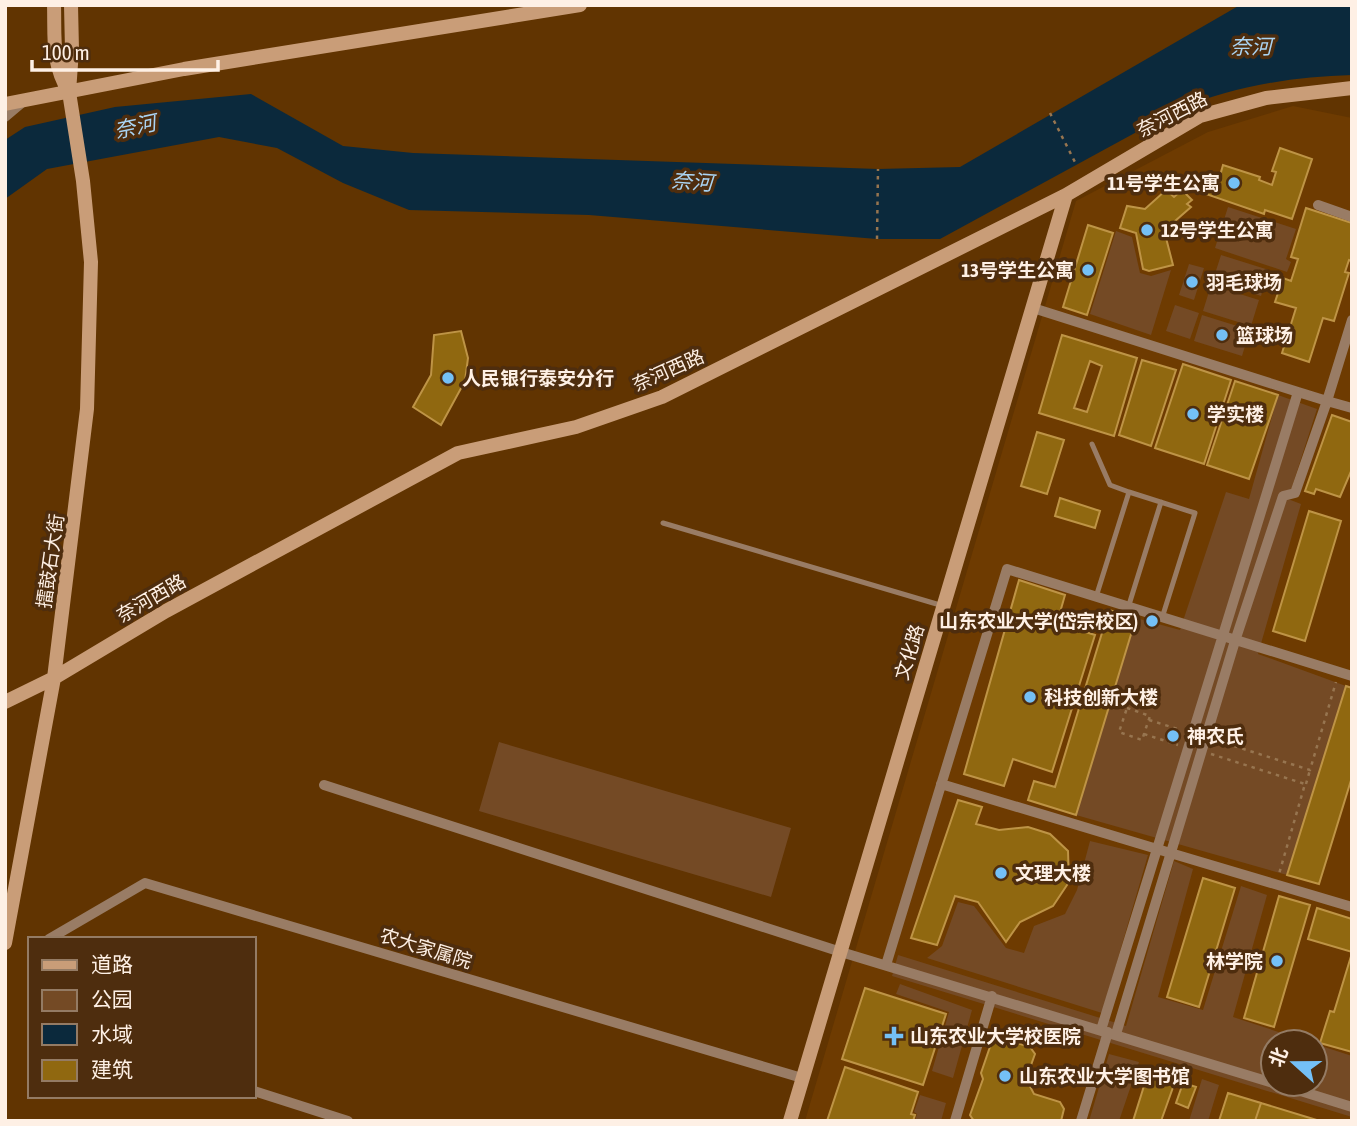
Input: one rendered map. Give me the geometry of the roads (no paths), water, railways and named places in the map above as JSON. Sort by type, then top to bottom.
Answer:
[{"type":"street","points":[[54,5],[54,58],[69,92]]},
{"type":"street","points":[[69,92],[71,5]]},
{"type":"street","points":[[5,104],[184,69],[580,5]]},
{"type":"street","name":"奈河西路","points":[[5,702],[54,678],[166,611],[458,453],[576,427],[662,397],[1066,195],[1200,116],[1266,98],[1352,88]]},
{"type":"street","name":"擂鼓石大街","points":[[5,943],[54,678],[87,409],[90,262],[83,181],[69,92]]},
{"type":"street","points":[[5,117],[26,99]]},
{"type":"street","name":"文化路","points":[[790,1121],[1066,195]]},
{"type":"street","points":[[1318,205],[1352,217]]},
{"type":"street","points":[[1032,308],[1352,408]]},
{"type":"street","points":[[1108,1032],[1171,853],[1235,641],[1283,496],[1295,493],[1352,320]]},
{"type":"street","points":[[1081,1121],[1191,733],[1298,392]]},
{"type":"street","points":[[886,965],[1007,569],[1352,676]]},
{"type":"street","points":[[941,784],[1352,907]]},
{"type":"street","points":[[324,785],[841,952],[1259,1078]]},
{"type":"street","name":"农大家属院","points":[[51,937],[145,883],[802,1078]]},
{"type":"street","points":[[955,1121],[992,996]]},
{"type":"street","points":[[256,1092],[348,1121]]},
{"type":"street","points":[[1323,1098],[1352,1107]]},
{"type":"lane","points":[[1092,444],[1110,485],[1195,513],[1162,618]]},
{"type":"lane","points":[[1096,597],[1129,492]]},
{"type":"lane","points":[[1128,608],[1161,502]]},
{"type":"lane","points":[[663,523],[943,606]]},
{"type":"water","name":"奈河","points":[[1240,5],[1352,5],[1352,75],[1263,84],[1177,110],[940,239],[877,239],[589,215],[409,210],[343,183],[277,148],[219,137],[47,169],[5,199],[5,140],[25,127],[115,107],[251,94],[343,146],[413,153],[878,169],[960,167]]},
{"type":"place","name":"11号学生公寓","points":[[1234,183]]},
{"type":"place","name":"12号学生公寓","points":[[1147,230]]},
{"type":"place","name":"13号学生公寓","points":[[1088,270]]},
{"type":"place","name":"羽毛球场","points":[[1192,282]]},
{"type":"place","name":"篮球场","points":[[1222,335]]},
{"type":"place","name":"人民银行泰安分行","points":[[448,378]]},
{"type":"place","name":"学实楼","points":[[1193,414]]},
{"type":"place","name":"山东农业大学(岱宗校区)","points":[[1152,621]]},
{"type":"place","name":"科技创新大楼","points":[[1030,697]]},
{"type":"place","name":"神农氏","points":[[1173,736]]},
{"type":"place","name":"文理大楼","points":[[1001,873]]},
{"type":"place","name":"林学院","points":[[1277,961]]},
{"type":"place","name":"山东农业大学校医院","points":[[894,1036]]},
{"type":"place","name":"山东农业大学图书馆","points":[[1005,1076]]}]
